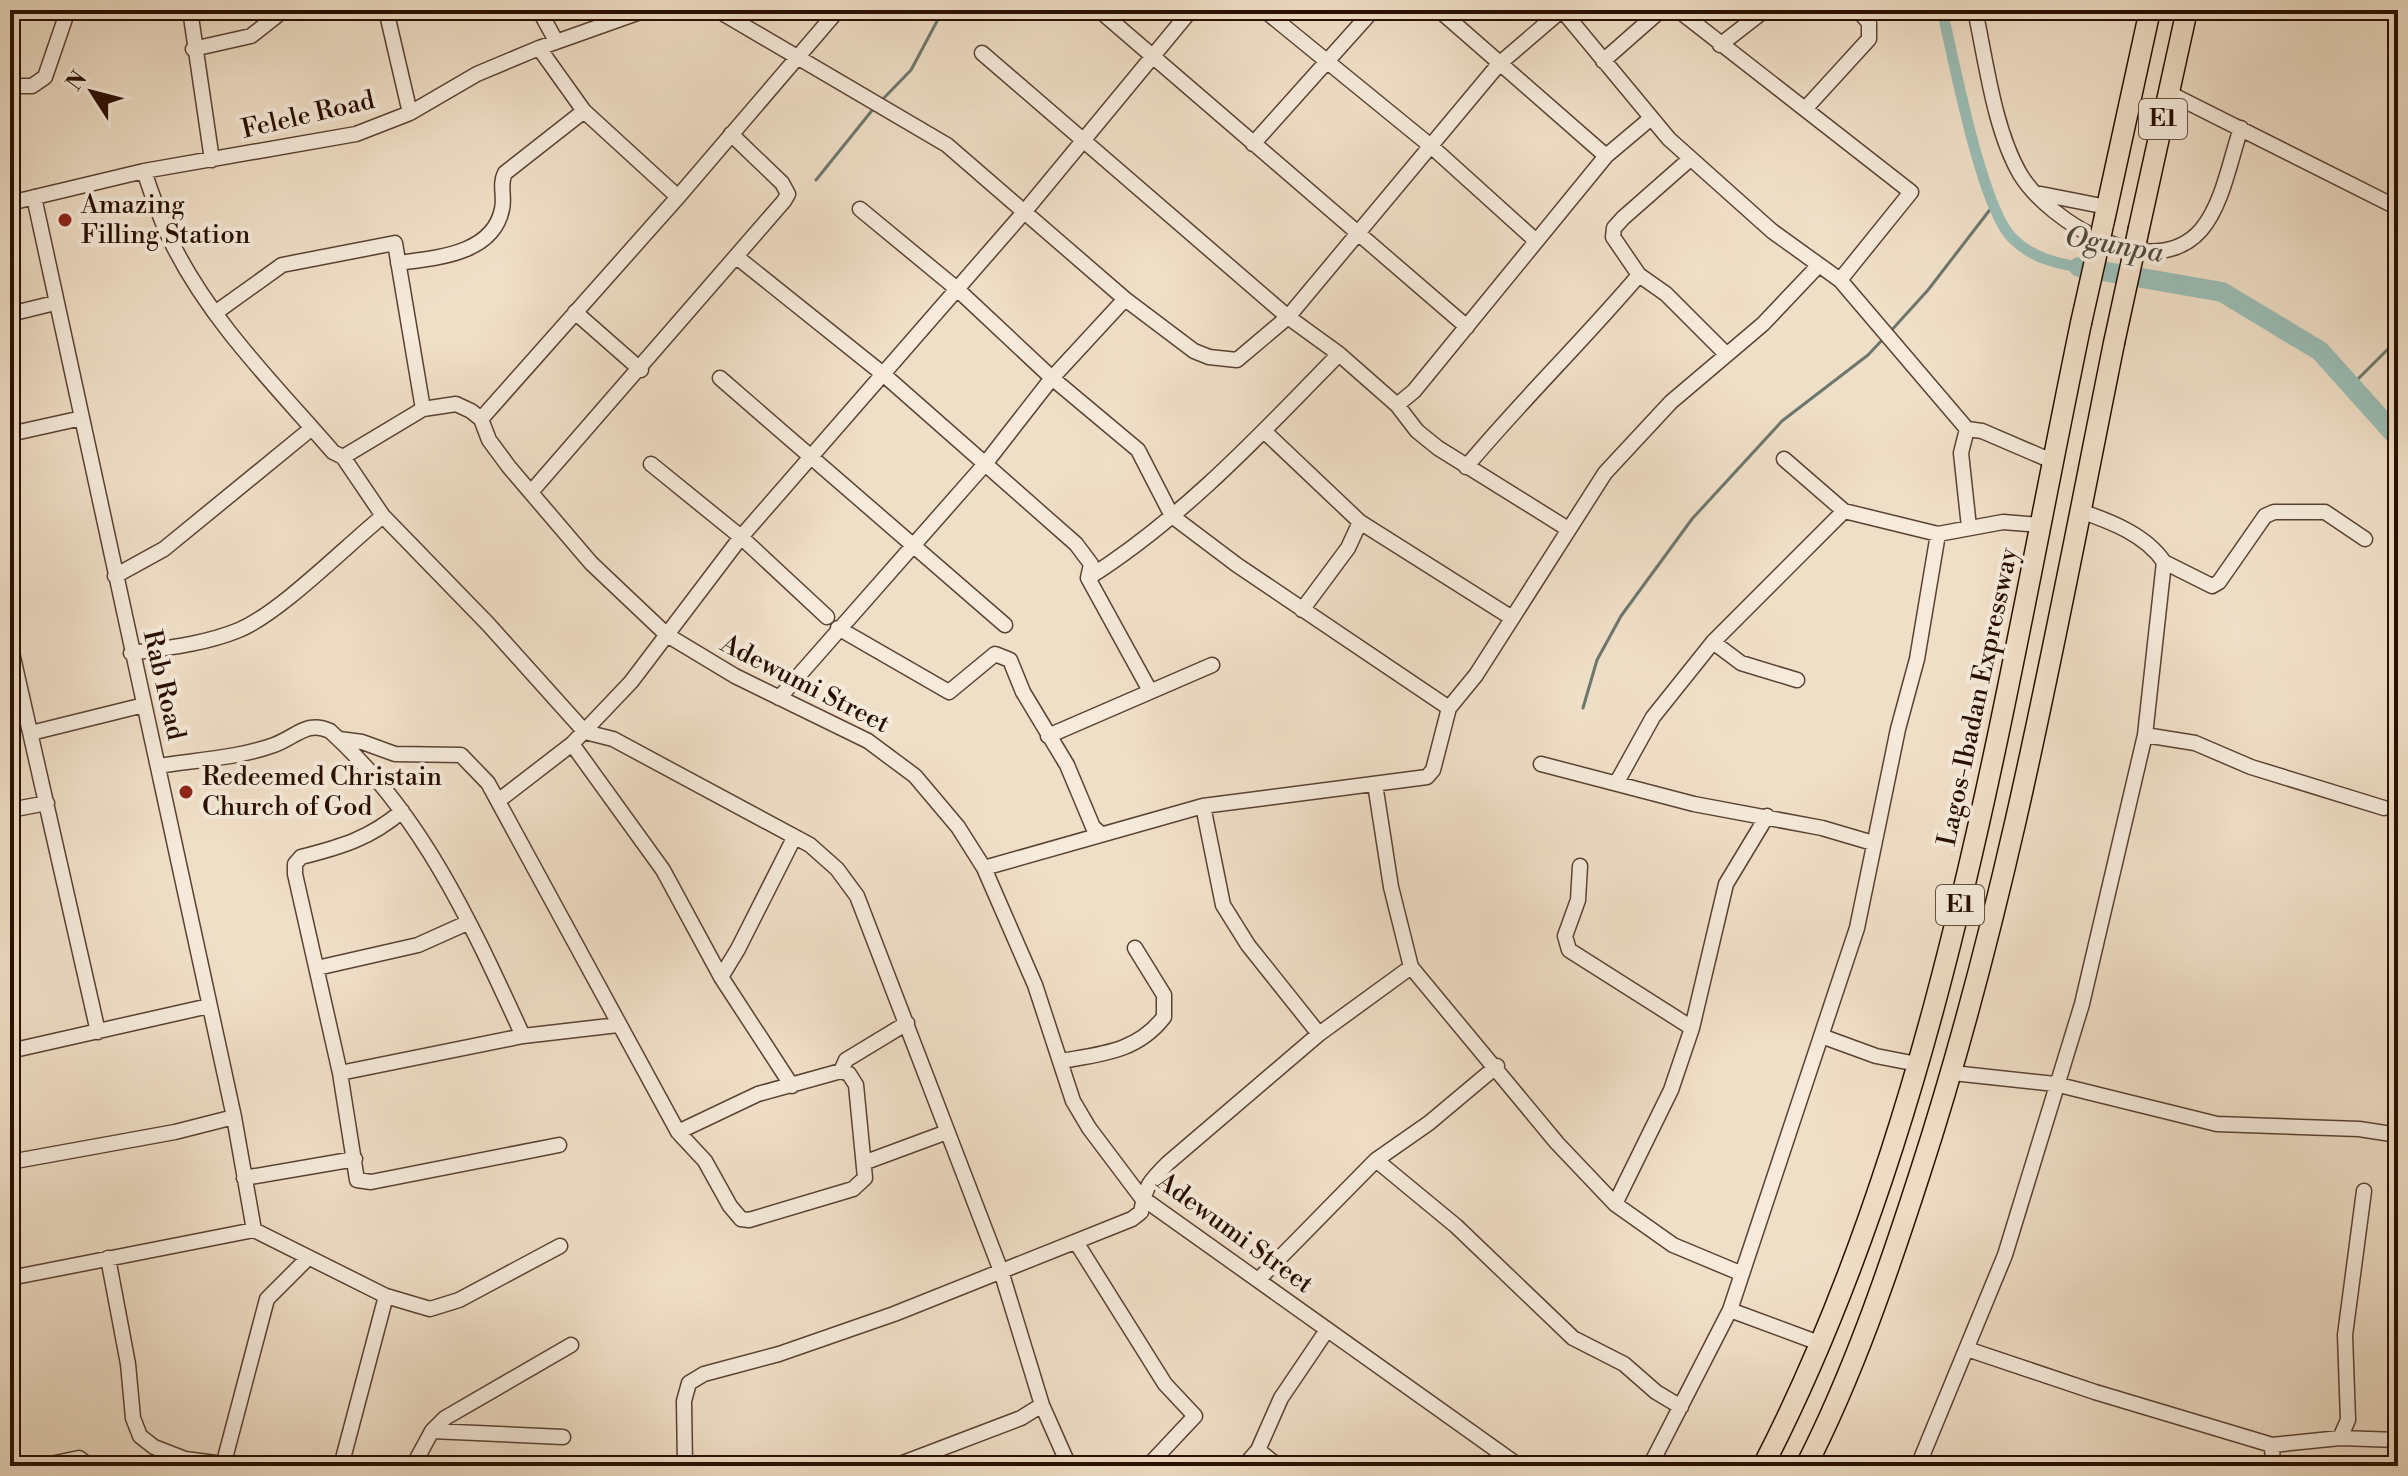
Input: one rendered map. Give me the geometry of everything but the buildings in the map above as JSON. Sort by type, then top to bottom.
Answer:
[{"type":"highway","name":"Lagos-Ibadan Expressway","points":[[1763,1466],[1819,1343],[1864,1227],[1917,1064],[1966,884],[2081,323],[2150,10]]},
{"type":"highway","name":"E1","points":[[1806,1466],[1895,1250],[1953,1073],[2004,870],[2187,10]]},
{"type":"street","points":[[10,86],[32,86],[45,77],[68,10]]},
{"type":"street","points":[[190,10],[193,49],[212,160]]},
{"type":"street","points":[[193,49],[251,36],[284,10]]},
{"type":"street","points":[[386,10],[410,113]]},
{"type":"street","points":[[539,10],[556,41]]},
{"type":"street","name":"Felele Road","points":[[10,203],[144,171],[356,134],[410,113],[477,74],[556,41],[646,10]]},
{"type":"street","points":[[717,10],[947,145],[1125,299],[1194,351],[1237,360],[1288,317],[1499,64],[1562,10],[1650,119],[1690,159],[1772,231],[1840,280],[1967,429],[1982,431],[2052,461]]},
{"type":"street","points":[[343,457],[423,409],[456,404],[481,419],[678,197],[796,55],[838,10]]},
{"type":"street","points":[[1099,10],[1467,327]]},
{"type":"street","points":[[498,801],[585,732],[667,635],[741,537],[1025,211],[1191,10]]},
{"type":"street","points":[[1264,10],[1432,147],[1535,240]]},
{"type":"street","points":[[1253,144],[1373,10]]},
{"type":"street","points":[[1439,10],[1606,156]]},
{"type":"street","points":[[1603,61],[1661,10]]},
{"type":"street","points":[[1678,10],[1911,192],[1840,280]]},
{"type":"street","points":[[1720,45],[1765,10]]},
{"type":"street","points":[[1805,109],[1869,39],[1869,23],[1858,10]]},
{"type":"street","points":[[1975,10],[1983,56],[2010,153],[2021,176],[2079,231],[2116,246],[2150,251],[2186,243],[2201,230],[2214,208],[2241,128]]},
{"type":"street","points":[[539,48],[584,111],[678,197]]},
{"type":"street","points":[[982,53],[1288,317],[1339,354],[1397,405],[1417,431],[1466,467],[1568,529]]},
{"type":"street","points":[[2169,93],[2398,208]]},
{"type":"street","points":[[398,263],[433,258],[475,245],[502,210],[501,181],[505,173],[584,111]]},
{"type":"street","points":[[1397,405],[1414,391],[1606,156],[1650,119]]},
{"type":"street","points":[[532,491],[738,258],[788,194],[782,183],[731,134]]},
{"type":"street","points":[[1690,159],[1614,228],[1613,237],[1639,275],[1666,294],[1726,354]]},
{"type":"street","points":[[144,171],[171,242],[215,313],[333,452],[343,457],[383,516],[488,624],[585,732],[613,739],[810,845],[837,869],[857,896],[1001,1271],[1042,1405],[1069,1466]]},
{"type":"street","points":[[2037,192],[2048,198],[2106,211]]},
{"type":"street","name":"Rab Road","points":[[34,197],[234,1117],[254,1230]]},
{"type":"street","points":[[860,209],[957,289],[1052,378],[1138,450],[1150,466],[1172,516],[1302,610],[1449,708]]},
{"type":"street","points":[[215,313],[270,272],[297,260],[395,243],[423,409]]},
{"type":"street","points":[[738,258],[883,374],[1076,544],[1091,564],[1088,578],[1149,689]]},
{"type":"street","points":[[984,868],[1203,806],[1427,777],[1433,770],[1449,708],[1476,675],[1605,473],[1653,420],[1763,324],[1819,265]]},
{"type":"street","points":[[1466,467],[1513,411],[1575,350],[1639,275]]},
{"type":"street","points":[[779,698],[832,622],[914,545],[985,464],[1052,378],[1125,299]]},
{"type":"street","points":[[10,314],[55,303]]},
{"type":"street","points":[[575,312],[641,370]]},
{"type":"street","points":[[1088,578],[1134,549],[1172,516],[1264,431],[1339,354]]},
{"type":"street","points":[[720,378],[1005,625]]},
{"type":"street","points":[[10,434],[82,418]]},
{"type":"street","name":"Adewumi Street","points":[[481,419],[489,440],[591,563],[667,635],[703,659],[892,756],[915,776],[958,827],[984,868],[1035,985],[1073,1101],[1089,1128],[1141,1197],[1519,1466]]},
{"type":"street","points":[[115,576],[164,549],[312,428]]},
{"type":"street","points":[[1967,429],[1961,453],[1969,527]]},
{"type":"street","points":[[1264,431],[1360,522],[1512,618]]},
{"type":"street","points":[[1784,459],[1844,511],[1938,534],[2003,522],[2039,525]]},
{"type":"street","points":[[651,464],[741,537],[832,622],[949,692],[987,658],[995,654],[1010,660],[1023,692],[1067,765],[1093,827],[1101,834]]},
{"type":"street","points":[[1617,782],[1653,717],[1713,642],[1844,511]]},
{"type":"street","points":[[2080,511],[2111,521],[2157,551],[2164,562],[2212,586],[2219,582],[2265,516],[2274,512],[2325,512],[2365,539]]},
{"type":"street","points":[[131,653],[187,645],[242,629],[269,611],[383,516]]},
{"type":"street","points":[[1302,610],[1348,548],[1360,522]]},
{"type":"street","points":[[1650,1466],[1730,1310],[1740,1273],[1824,1037],[1839,979],[1857,928],[1873,843],[1917,659],[1938,534]]},
{"type":"street","points":[[1918,1466],[1936,1415],[2005,1255],[2082,1004],[2145,735],[2164,562]]},
{"type":"street","points":[[1713,642],[1741,663],[1797,680]]},
{"type":"street","points":[[10,644],[14,686],[31,733],[98,1032]]},
{"type":"street","points":[[1048,736],[1149,689],[1212,665]]},
{"type":"street","points":[[31,733],[144,705]]},
{"type":"street","points":[[158,766],[272,746],[307,727],[318,725],[339,739],[425,840],[509,1000],[523,1036]]},
{"type":"street","points":[[2145,735],[2195,743],[2251,767],[2384,808]]},
{"type":"street","points":[[339,739],[362,742],[395,754],[461,755],[480,772],[678,1132],[705,1161],[730,1206],[741,1219],[853,1189],[863,1183],[866,1162],[856,1085],[849,1074],[841,1071],[758,1094],[678,1132]]},
{"type":"street","points":[[572,744],[663,870],[721,977],[792,1086]]},
{"type":"street","points":[[1541,764],[1694,804],[1767,816],[1873,843]]},
{"type":"street","points":[[1375,784],[1391,887],[1411,967],[1497,1066],[1557,1143],[1615,1204],[1673,1245],[1740,1273]]},
{"type":"street","points":[[10,810],[47,803]]},
{"type":"street","points":[[1203,806],[1223,905],[1248,945],[1319,1034]]},
{"type":"street","points":[[402,811],[380,830],[354,844],[301,857],[295,864],[340,1073],[357,1180],[371,1182],[559,1145]]},
{"type":"street","points":[[1615,1204],[1671,1090],[1692,1028],[1726,884],[1767,816]]},
{"type":"street","points":[[721,977],[794,838]]},
{"type":"street","points":[[1580,866],[1578,900],[1565,936],[1569,950],[1692,1028]]},
{"type":"street","points":[[317,968],[418,945],[467,923]]},
{"type":"street","points":[[1061,1061],[1120,1051],[1146,1034],[1164,1017],[1164,995],[1135,948]]},
{"type":"street","points":[[685,1466],[684,1401],[689,1383],[704,1374],[779,1354],[894,1314],[1132,1219],[1141,1212],[1141,1197],[1151,1181],[1168,1163],[1319,1034],[1411,967]]},
{"type":"street","points":[[10,1050],[209,1006]]},
{"type":"street","points":[[841,1071],[846,1060],[907,1023]]},
{"type":"street","points":[[340,1073],[523,1036],[618,1025]]},
{"type":"street","points":[[1824,1037],[1876,1056],[1917,1064]]},
{"type":"street","points":[[1259,1279],[1376,1160],[1429,1123],[1497,1066]]},
{"type":"street","points":[[1953,1073],[2055,1084],[2217,1124],[2359,1129],[2398,1135]]},
{"type":"street","points":[[10,1162],[175,1132],[234,1117]]},
{"type":"street","points":[[866,1162],[947,1132]]},
{"type":"street","points":[[244,1178],[355,1159]]},
{"type":"street","points":[[1376,1160],[1456,1226],[1573,1338],[1624,1364],[1656,1392],[1681,1407]]},
{"type":"street","points":[[2340,1438],[2348,1420],[2345,1335],[2364,1191]]},
{"type":"street","points":[[10,1278],[254,1230],[386,1296],[430,1309],[443,1308],[560,1246]]},
{"type":"street","points":[[1076,1242],[1156,1372],[1195,1416],[1148,1466]]},
{"type":"street","points":[[108,1258],[128,1364],[133,1418],[140,1436],[185,1463],[231,1464],[267,1299],[307,1259]]},
{"type":"street","points":[[341,1466],[386,1296]]},
{"type":"street","points":[[1730,1310],[1819,1343]]},
{"type":"street","points":[[1244,1466],[1258,1450],[1281,1398],[1327,1330]]},
{"type":"street","points":[[413,1466],[432,1431],[445,1418],[571,1345]]},
{"type":"street","points":[[1967,1349],[2110,1397],[2272,1445],[2340,1438],[2398,1440]]},
{"type":"street","points":[[895,1466],[913,1463],[1021,1418],[1042,1405]]},
{"type":"street","points":[[432,1431],[563,1437]]},
{"type":"street","points":[[2272,1445],[2273,1466]]},
{"type":"street","points":[[1258,1450],[1278,1466]]},
{"type":"street","points":[[41,1466],[79,1458],[89,1466]]},
{"type":"waterway","points":[[882,100],[911,70],[943,10]]},
{"type":"waterway","name":"Ogunpa","points":[[1942,10],[1979,165],[2001,221],[2012,238],[2027,250],[2052,261],[2079,267]]},
{"type":"waterway","points":[[816,180],[874,108]]},
{"type":"waterway","points":[[1889,333],[1928,290],[1992,207]]},
{"type":"waterway","name":"Ogunpa","points":[[2079,267],[2222,292],[2320,351],[2398,438]]},
{"type":"waterway","points":[[1583,708],[1597,660],[1621,616],[1692,519],[1782,421],[1868,355],[1884,338]]},
{"type":"waterway","points":[[2351,386],[2398,339]]},
{"type":"place","name":"Amazing Filling Station","points":[[65,220]]},
{"type":"place","name":"Redeemed Christain Church of God","points":[[186,792]]}]
